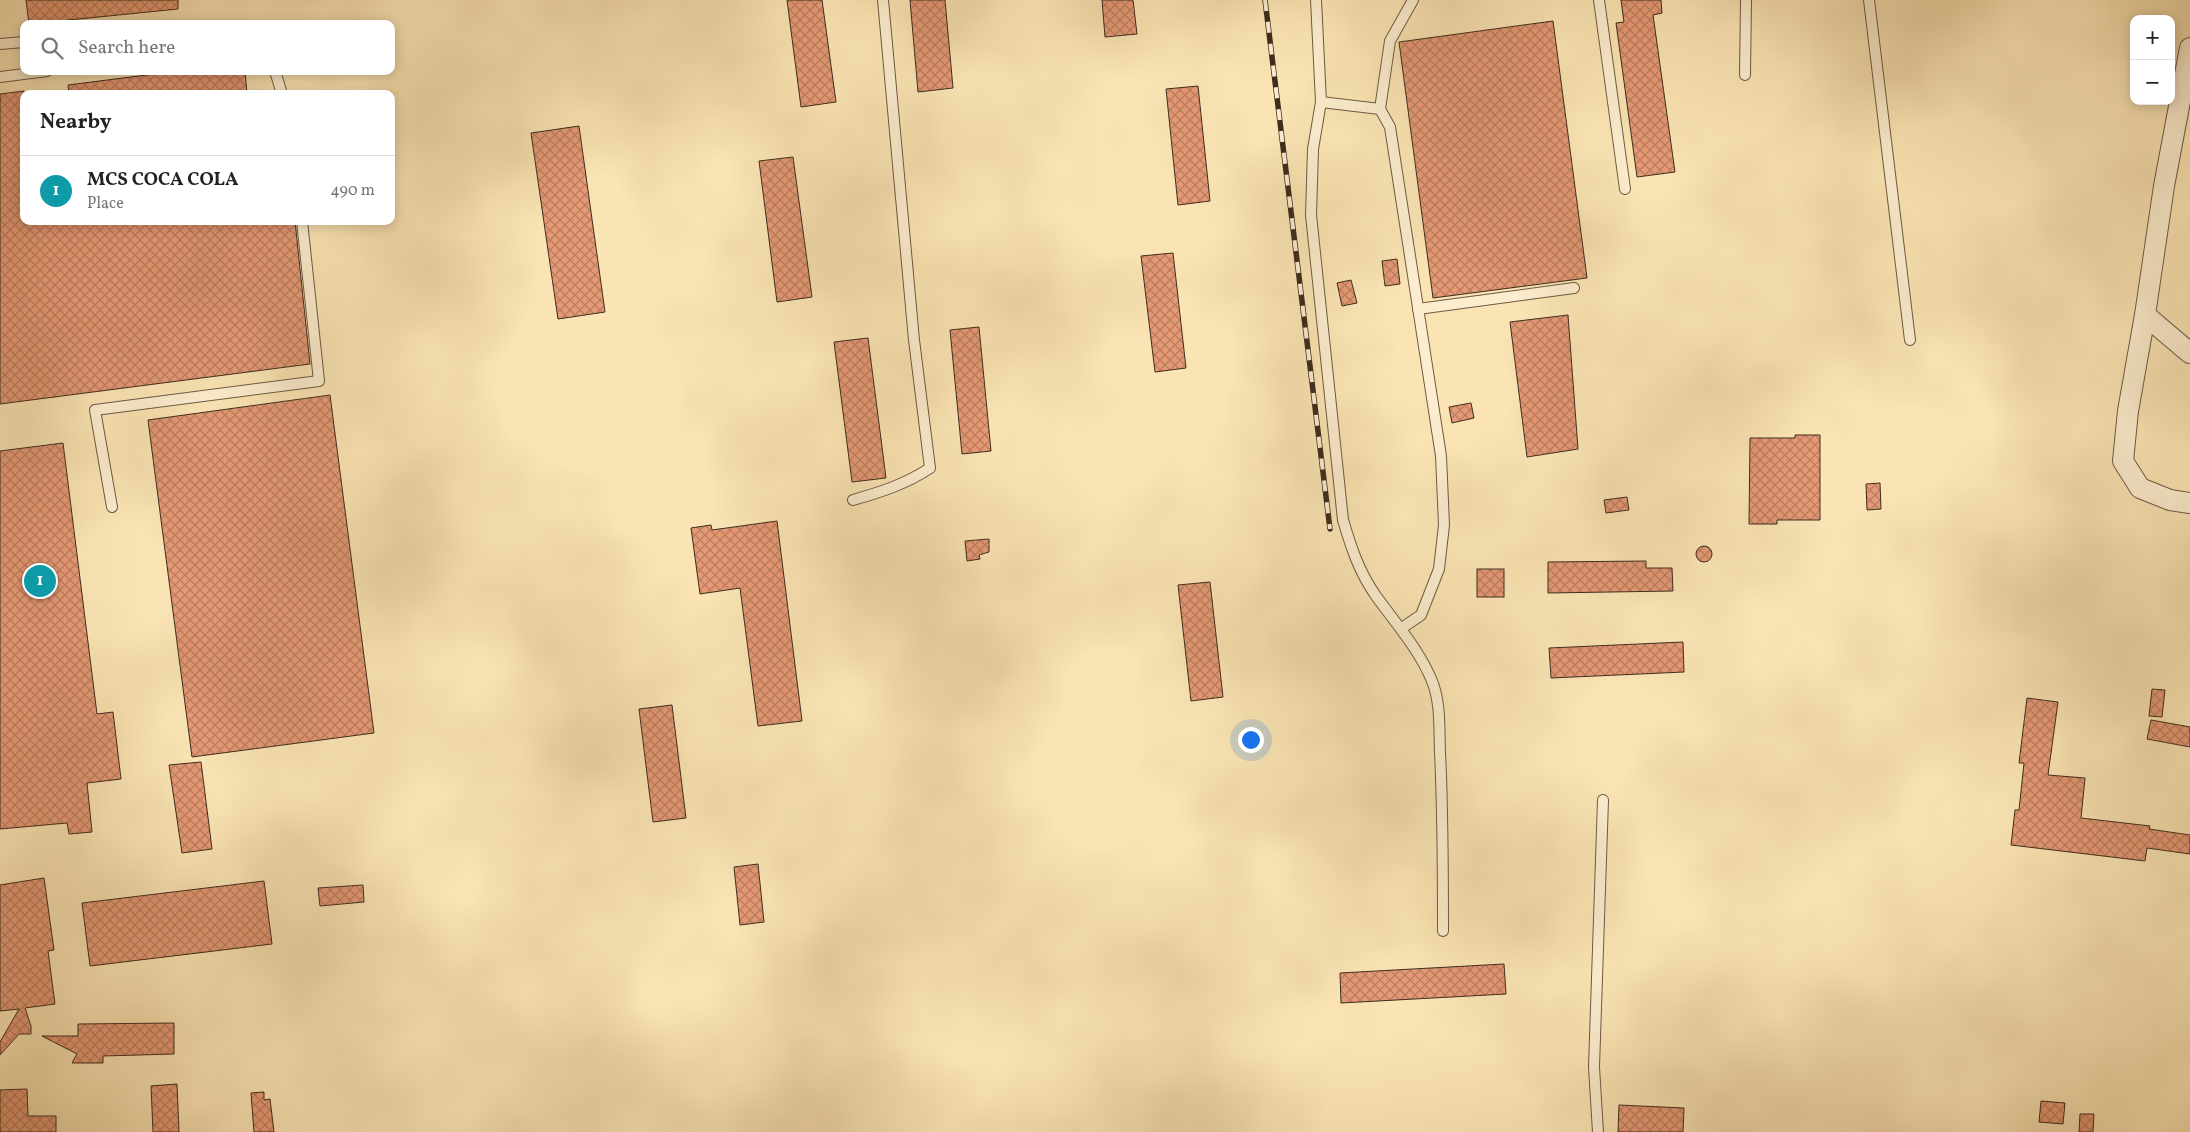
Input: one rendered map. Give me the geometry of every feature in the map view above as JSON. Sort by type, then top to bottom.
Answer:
[{"type":"street","points":[[2190,48],[2164,186],[2145,315],[2128,411],[2124,461],[2140,488],[2170,500],[2190,503]]},
{"type":"street","points":[[2145,315],[2190,353]]},
{"type":"lane","points":[[853,500],[894,488],[913,480],[930,468],[914,340],[883,0]]},
{"type":"lane","points":[[1316,0],[1321,102],[1312,148],[1311,216],[1343,520],[1354,557],[1376,595],[1402,628],[1433,683],[1436,698],[1444,818],[1443,932]]},
{"type":"lane","points":[[1402,628],[1421,615],[1439,569],[1444,525],[1441,456],[1390,127],[1380,109],[1390,40],[1414,0]]},
{"type":"lane","points":[[1599,0],[1625,189]]},
{"type":"lane","points":[[1746,0],[1746,75]]},
{"type":"lane","points":[[1869,0],[1910,340]]},
{"type":"lane","points":[[0,44],[20,42]]},
{"type":"lane","points":[[0,77],[20,74]]},
{"type":"lane","points":[[276,75],[281,90]]},
{"type":"lane","points":[[1321,102],[1380,109]]},
{"type":"lane","points":[[112,507],[95,410],[320,381],[302,225]]},
{"type":"lane","points":[[1418,309],[1574,288]]},
{"type":"lane","points":[[1598,1132],[1594,1067],[1603,800]]},
{"type":"building","points":[[26,0],[178,0],[178,9],[69,20],[28,20]]},
{"type":"building","points":[[787,0],[822,0],[836,102],[801,107]]},
{"type":"building","points":[[910,0],[945,0],[953,88],[918,92]]},
{"type":"building","points":[[1102,0],[1133,0],[1137,34],[1105,37]]},
{"type":"building","points":[[1621,0],[1661,0],[1662,13],[1653,15],[1675,172],[1637,177],[1616,23],[1624,22]]},
{"type":"building","points":[[1553,21],[1587,278],[1433,298],[1399,42]]},
{"type":"building","points":[[147,75],[245,75],[247,90],[69,90],[68,85]]},
{"type":"building","points":[[1198,86],[1210,201],[1178,205],[1166,89]]},
{"type":"building","points":[[20,92],[20,225],[295,225],[310,364],[0,404],[0,94]]},
{"type":"building","points":[[579,126],[605,312],[558,319],[531,133]]},
{"type":"building","points":[[793,157],[812,297],[777,302],[759,161]]},
{"type":"building","points":[[1173,253],[1186,368],[1155,372],[1141,256]]},
{"type":"building","points":[[1397,259],[1400,284],[1385,286],[1382,261]]},
{"type":"building","points":[[1351,280],[1357,303],[1342,306],[1337,283]]},
{"type":"building","points":[[1568,315],[1578,449],[1527,457],[1510,322]]},
{"type":"building","points":[[979,327],[991,451],[962,454],[950,330]]},
{"type":"building","points":[[868,338],[886,478],[852,482],[834,342]]},
{"type":"building","points":[[330,395],[374,733],[192,757],[148,420]]},
{"type":"building","points":[[1471,403],[1474,418],[1452,423],[1449,407]]},
{"type":"building","points":[[1795,435],[1820,435],[1820,520],[1777,520],[1777,524],[1749,524],[1750,438],[1795,438]]},
{"type":"building","points":[[63,443],[97,714],[113,712],[121,779],[87,783],[92,832],[69,834],[67,823],[0,829],[0,451]]},
{"type":"building","points":[[1880,483],[1881,509],[1867,510],[1866,484]]},
{"type":"building","points":[[1627,497],[1629,510],[1606,513],[1604,500]]},
{"type":"building","points":[[777,521],[802,721],[758,726],[740,588],[700,594],[691,528],[711,525],[712,530]]},
{"type":"building","points":[[989,539],[989,552],[979,555],[980,559],[967,561],[965,541]]},
{"type":"building","points":[[1704,546],[1710,548],[1712,554],[1710,560],[1704,562],[1698,560],[1696,554],[1698,548]]},
{"type":"building","points":[[1646,561],[1646,568],[1672,568],[1673,591],[1548,593],[1548,562]]},
{"type":"building","points":[[1477,569],[1504,569],[1504,597],[1477,597]]},
{"type":"building","points":[[1210,582],[1223,697],[1191,701],[1178,585]]},
{"type":"building","points":[[1683,642],[1684,672],[1551,678],[1549,648]]},
{"type":"building","points":[[2152,689],[2165,690],[2162,717],[2149,716]]},
{"type":"building","points":[[2027,698],[2058,702],[2048,775],[2085,778],[2081,818],[2150,826],[2149,829],[2190,835],[2190,854],[2147,848],[2145,861],[2011,845],[2015,810],[2019,810],[2024,763],[2019,763]]},
{"type":"building","points":[[672,705],[686,818],[653,822],[639,709]]},
{"type":"building","points":[[2151,720],[2190,727],[2190,747],[2147,739]]},
{"type":"building","points":[[201,762],[212,849],[182,853],[169,765]]},
{"type":"building","points":[[758,864],[764,922],[740,925],[734,867]]},
{"type":"building","points":[[44,878],[54,950],[48,951],[55,1004],[25,1008],[31,1026],[31,1034],[19,1034],[0,1055],[0,1042],[19,1009],[0,1011],[0,885]]},
{"type":"building","points":[[264,881],[272,944],[90,966],[82,903]]},
{"type":"building","points":[[363,885],[364,902],[320,906],[318,888]]},
{"type":"building","points":[[1504,964],[1506,994],[1341,1003],[1340,973]]},
{"type":"building","points":[[174,1023],[174,1054],[103,1056],[103,1063],[72,1063],[77,1054],[42,1036],[78,1036],[78,1024]]},
{"type":"building","points":[[177,1084],[179,1132],[153,1132],[151,1086]]},
{"type":"building","points":[[27,1089],[28,1116],[56,1116],[56,1132],[0,1132],[0,1090]]},
{"type":"building","points":[[264,1092],[264,1100],[270,1099],[274,1132],[254,1132],[251,1093]]},
{"type":"building","points":[[2041,1101],[2065,1103],[2063,1124],[2039,1122]]},
{"type":"building","points":[[1619,1105],[1684,1108],[1683,1132],[1618,1132]]},
{"type":"building","points":[[2080,1114],[2094,1114],[2093,1132],[2079,1132]]},
{"type":"railway","points":[[1265,0],[1330,529]]},
{"type":"place","name":"MCS COCA COLA","points":[[40,581]]}]
